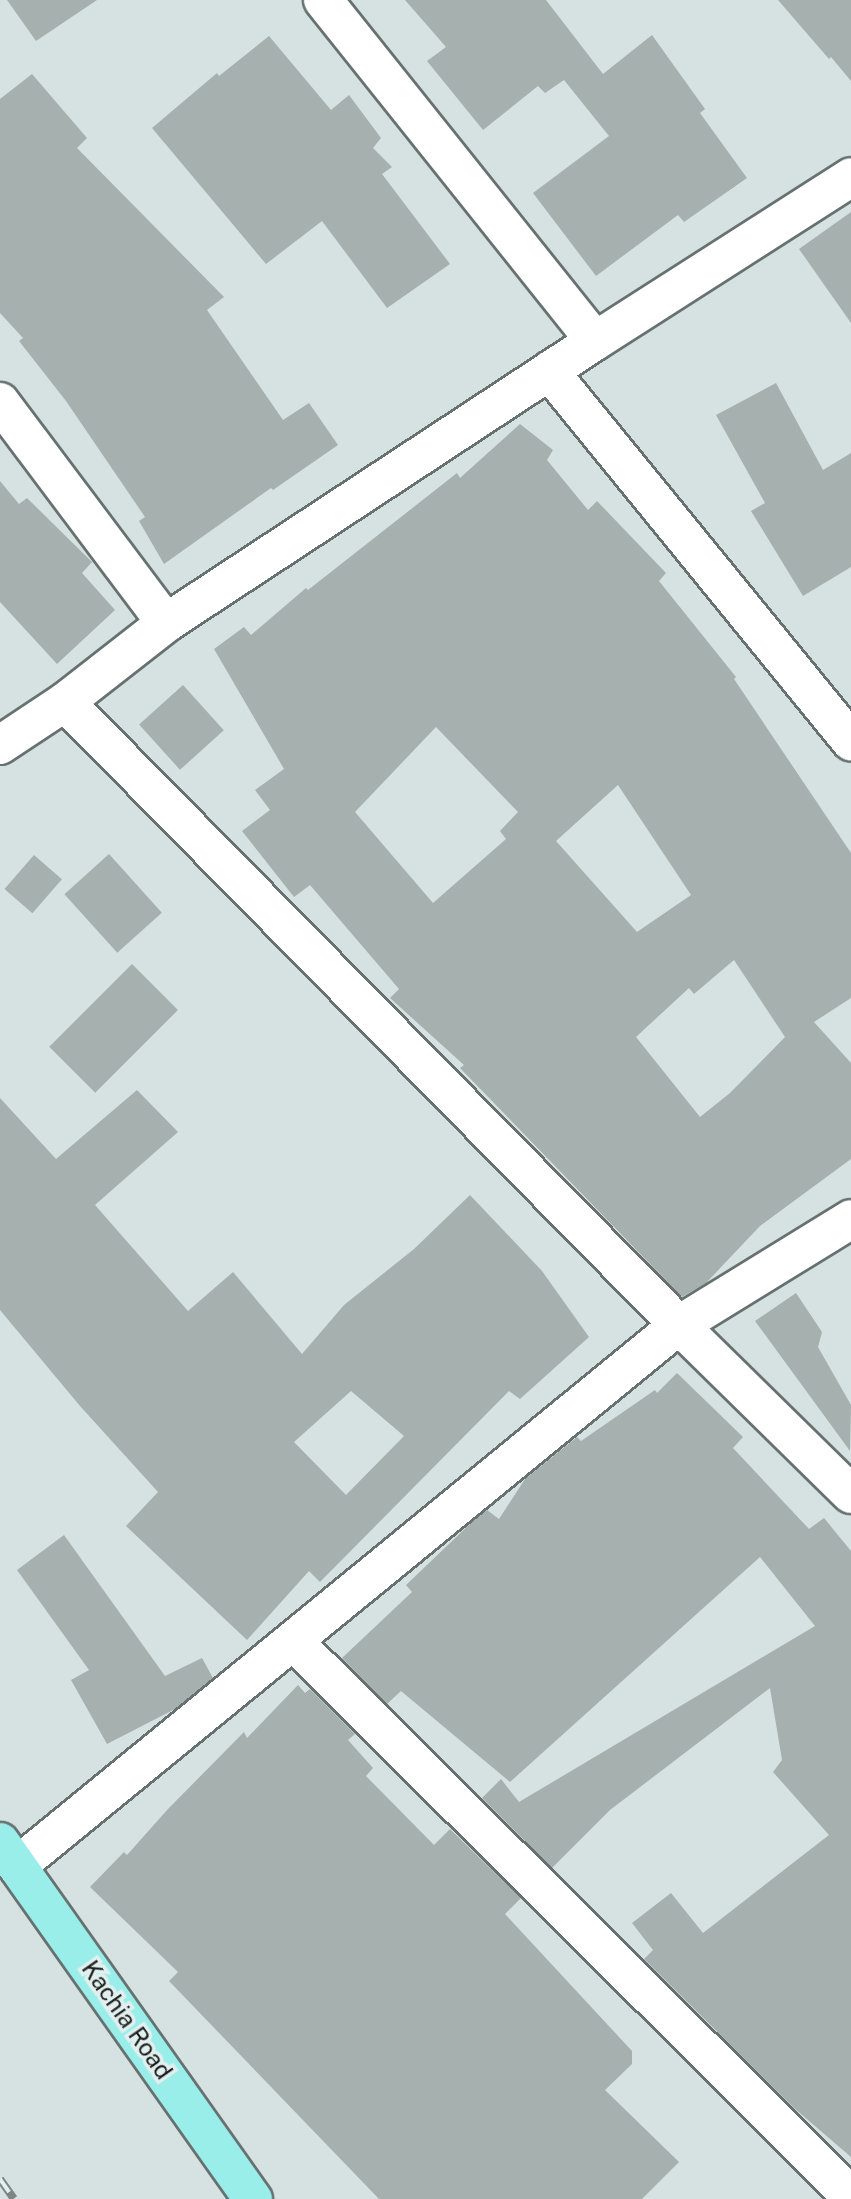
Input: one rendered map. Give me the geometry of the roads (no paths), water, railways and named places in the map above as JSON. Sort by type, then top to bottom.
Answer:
[{"type":"main road","name":"Kachia Road","points":[[8,1854],[253,2199]]},
{"type":"street","points":[[323,0],[595,341]]},
{"type":"street","points":[[0,745],[65,702],[166,623],[595,341],[851,177]]},
{"type":"street","points":[[549,371],[851,741]]},
{"type":"street","points":[[0,402],[166,623]]},
{"type":"street","points":[[65,702],[678,1325],[851,1494]]},
{"type":"street","points":[[8,1854],[294,1642],[678,1325],[851,1219]]},
{"type":"street","points":[[294,1642],[851,2196]]},
{"type":"railway","points":[[0,2179],[14,2199]]}]
